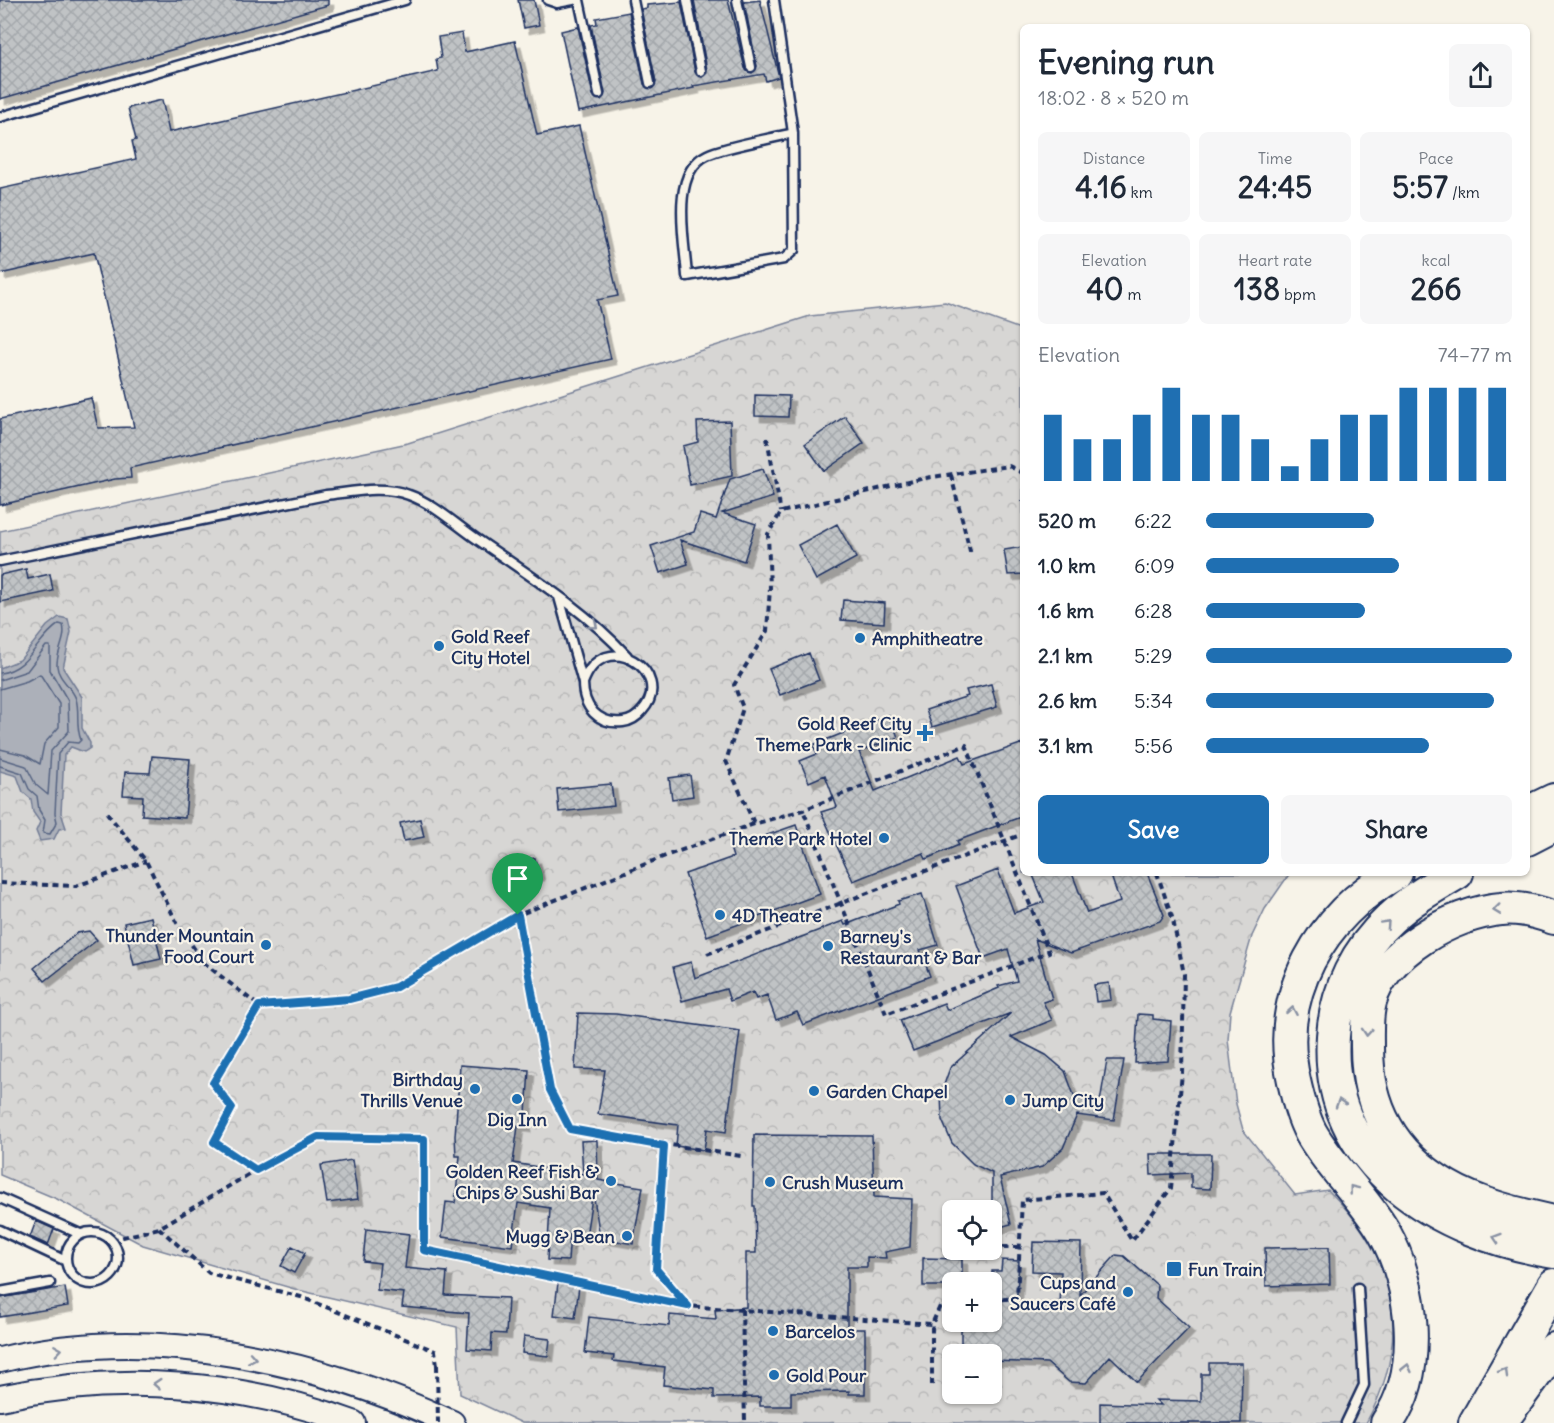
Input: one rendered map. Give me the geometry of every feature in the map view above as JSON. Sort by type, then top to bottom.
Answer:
[{"type":"highway","points":[[1530,812],[1554,800]]},
{"type":"highway","points":[[1530,837],[1554,825]]},
{"type":"highway","points":[[1387,1423],[1402,1389],[1411,1350],[1410,1309],[1402,1269],[1384,1232],[1311,1132],[1299,1105],[1288,1042],[1291,1010],[1302,973],[1320,938],[1365,892],[1391,876]]},
{"type":"highway","points":[[1452,876],[1416,897],[1388,921],[1360,953],[1349,974],[1340,996],[1334,1024],[1333,1076],[1338,1100],[1348,1127],[1365,1152],[1392,1182],[1423,1206],[1482,1233],[1554,1252]]},
{"type":"highway","points":[[1554,918],[1540,913],[1502,908],[1458,918],[1417,941],[1387,970],[1370,1001],[1367,1038],[1367,1074],[1374,1105],[1392,1139],[1446,1186],[1496,1207],[1554,1222]]},
{"type":"highway","points":[[1475,1423],[1548,1296]]},
{"type":"highway","points":[[1500,1423],[1554,1349]]},
{"type":"main road","points":[[0,1360],[64,1349],[119,1346],[202,1349],[282,1363],[330,1376],[452,1423]]},
{"type":"main road","points":[[0,1398],[78,1386],[138,1383],[215,1388],[282,1400],[353,1423]]},
{"type":"lane","points":[[0,117],[405,0]]},
{"type":"lane","points":[[548,0],[557,3],[573,0]]},
{"type":"lane","points":[[579,0],[599,94]]},
{"type":"lane","points":[[633,0],[650,83]]},
{"type":"lane","points":[[687,0],[701,70]]},
{"type":"lane","points":[[737,0],[750,67]]},
{"type":"lane","points":[[774,0],[793,133],[794,250],[791,256],[687,276],[682,198],[687,173],[706,155],[793,133]]},
{"type":"lane","points":[[0,561],[326,495],[368,490],[395,491],[425,503],[559,596],[607,634],[627,657],[644,668],[651,688],[650,699],[638,716],[616,723],[594,714],[584,695],[584,683],[559,596]]},
{"type":"lane","points":[[584,683],[595,663],[615,655],[627,657]]},
{"type":"lane","points":[[0,1198],[80,1234],[97,1232],[112,1240],[117,1247],[118,1264],[108,1279],[101,1283],[92,1284],[75,1278],[66,1261],[68,1246],[80,1234]]},
{"type":"lane","points":[[0,1230],[66,1261]]},
{"type":"lane","points":[[0,1292],[50,1283]]},
{"type":"lane","points":[[1346,1423],[1364,1384],[1358,1288]]},
{"type":"path","points":[[754,824],[726,761],[743,708],[734,685],[767,632],[770,588],[768,534],[781,512],[767,438]]},
{"type":"path","points":[[781,512],[925,478],[1009,466],[1020,472]]},
{"type":"path","points":[[951,475],[971,555]]},
{"type":"path","points":[[107,813],[146,861],[177,923],[204,963],[259,1006],[349,999],[396,987],[518,915],[668,855],[754,824],[803,810],[966,745],[1049,952],[886,1014],[803,810]]},
{"type":"path","points":[[707,954],[1020,835]]},
{"type":"path","points":[[0,883],[76,886],[146,861]]},
{"type":"path","points":[[1002,1299],[1017,1298],[1022,1200],[1103,1193],[1132,1242],[1170,1188],[1182,1073],[1184,974],[1173,921],[1158,876]]},
{"type":"path","points":[[518,915],[550,1090],[570,1129],[664,1146],[741,1156]]},
{"type":"path","points":[[256,1170],[214,1142],[232,1108],[213,1083],[259,1006]]},
{"type":"path","points":[[112,1240],[159,1228],[256,1170],[318,1137],[424,1139],[424,1250],[688,1306],[932,1324]]},
{"type":"path","points":[[664,1146],[656,1269],[688,1306]]},
{"type":"path","points":[[159,1228],[209,1273],[300,1297],[435,1351],[438,1423]]},
{"type":"path","points":[[1002,1247],[1020,1247]]},
{"type":"path","points":[[932,1385],[932,1324],[942,1304]]},
{"type":"path","points":[[742,1309],[746,1421]]},
{"type":"green space","points":[[945,302],[1020,329],[1020,876],[1288,876],[1265,909],[1252,936],[1230,1012],[1228,1040],[1236,1104],[1243,1130],[1295,1195],[1328,1190],[1351,1216],[1370,1243],[1383,1271],[1391,1300],[1393,1330],[1390,1360],[1381,1391],[1366,1423],[522,1423],[460,1394],[457,1327],[298,1290],[143,1245],[57,1199],[0,1175],[0,531],[408,443],[810,316]]},
{"type":"water","points":[[59,617],[68,619],[71,632],[63,668],[82,697],[82,728],[90,743],[90,748],[84,752],[71,747],[64,755],[61,813],[66,828],[59,829],[54,839],[40,841],[36,831],[40,822],[33,812],[31,799],[23,792],[17,776],[0,771],[0,668],[20,660],[47,626]]},
{"type":"building","points":[[0,0],[328,0],[328,5],[0,99]]},
{"type":"building","points":[[518,0],[534,0],[539,25],[524,28]]},
{"type":"building","points":[[694,0],[728,0],[745,68],[752,73],[757,66],[744,2],[760,0],[779,77],[766,81],[764,74],[693,86],[694,88],[578,112],[561,31],[578,27],[593,95],[601,100],[605,93],[591,25],[597,24],[596,18],[629,12],[644,84],[652,89],[656,82],[641,9],[647,8],[647,5],[681,2],[695,72],[702,77],[707,70]]},
{"type":"building","points":[[462,33],[465,52],[515,41],[537,135],[579,126],[618,296],[597,300],[611,359],[130,468],[131,478],[115,479],[0,505],[0,419],[91,398],[98,428],[134,427],[94,253],[0,274],[0,189],[136,159],[132,141],[136,140],[128,108],[162,100],[169,132],[438,71],[436,59],[441,58],[438,37]]},
{"type":"building","points":[[755,395],[789,396],[788,417],[755,416]]},
{"type":"building","points":[[845,416],[864,443],[824,471],[805,444]]},
{"type":"building","points":[[730,421],[732,476],[690,485],[683,446],[698,442],[697,422]]},
{"type":"building","points":[[763,469],[773,497],[722,513],[756,524],[744,561],[680,540],[688,564],[660,573],[651,546],[694,532],[700,514],[716,519],[730,479]]},
{"type":"building","points":[[837,524],[856,558],[816,580],[798,545]]},
{"type":"building","points":[[1020,547],[1020,574],[1008,575],[1004,550]]},
{"type":"building","points":[[26,569],[28,579],[50,574],[53,591],[0,602],[0,575]]},
{"type":"building","points":[[843,600],[885,603],[884,623],[841,620]]},
{"type":"building","points":[[809,653],[819,680],[780,695],[769,669]]},
{"type":"building","points":[[991,684],[997,707],[932,727],[926,710],[968,696],[966,690]]},
{"type":"building","points":[[889,715],[898,737],[859,752],[875,791],[960,756],[964,764],[1020,744],[1020,817],[957,841],[959,845],[926,859],[923,853],[853,881],[821,812],[837,807],[825,775],[809,782],[800,761],[817,754],[813,745]]},
{"type":"building","points":[[152,756],[190,759],[185,818],[142,815],[143,796],[123,795],[125,772],[150,773]]},
{"type":"building","points":[[690,775],[693,796],[672,799],[669,778]]},
{"type":"building","points":[[611,784],[614,806],[559,812],[557,789]]},
{"type":"building","points":[[420,819],[424,837],[404,841],[400,823]]},
{"type":"building","points":[[796,825],[820,894],[707,936],[685,874],[733,857],[730,848]]},
{"type":"building","points":[[535,858],[539,875],[514,881],[510,863]]},
{"type":"building","points":[[998,870],[1014,913],[1044,902],[1033,876],[1073,876],[1087,913],[1120,902],[1111,876],[1148,876],[1164,915],[1160,921],[1071,953],[1035,939],[1052,999],[1043,1002],[1052,1020],[1011,1037],[1046,1055],[1065,1071],[1075,1098],[1100,1102],[1107,1060],[1124,1060],[1114,1120],[1077,1115],[1063,1148],[1042,1167],[1000,1177],[1011,1224],[1002,1226],[1002,1200],[992,1200],[992,1173],[973,1164],[952,1143],[942,1120],[941,1093],[950,1068],[1011,1013],[913,1051],[900,1020],[944,1003],[947,1010],[999,988],[998,986],[1017,981],[1008,949],[983,958],[956,886]]},
{"type":"building","points":[[922,894],[938,945],[920,950],[930,976],[803,1025],[797,1012],[776,1020],[767,995],[756,999],[753,992],[730,1001],[726,989],[682,1001],[673,967],[691,962],[695,978],[843,921],[845,925],[899,904],[898,901]]},
{"type":"building","points":[[151,917],[161,959],[134,965],[124,923]]},
{"type":"building","points":[[89,931],[97,940],[45,981],[34,968],[77,933]]},
{"type":"building","points":[[1109,983],[1111,1000],[1096,1002],[1094,985]]},
{"type":"building","points":[[578,1013],[616,1014],[740,1031],[726,1132],[707,1129],[704,1150],[676,1146],[678,1125],[598,1114],[605,1070],[575,1069]]},
{"type":"building","points":[[1138,1014],[1153,1015],[1153,1019],[1171,1021],[1168,1061],[1135,1063]]},
{"type":"building","points":[[460,1065],[529,1070],[525,1127],[518,1126],[513,1163],[583,1174],[581,1141],[597,1140],[598,1180],[643,1187],[633,1244],[600,1238],[593,1191],[586,1236],[570,1233],[568,1261],[547,1260],[550,1208],[518,1203],[512,1246],[442,1237],[446,1202],[455,1203],[460,1156],[456,1156],[455,1136]]},
{"type":"building","points":[[754,1135],[872,1136],[874,1197],[912,1199],[910,1247],[885,1252],[886,1258],[867,1257],[867,1267],[847,1267],[847,1329],[865,1329],[865,1394],[849,1394],[849,1391],[791,1392],[791,1406],[760,1406],[760,1397],[714,1398],[714,1390],[663,1385],[665,1367],[613,1361],[614,1356],[585,1353],[589,1317],[669,1326],[670,1315],[716,1319],[715,1310],[746,1307],[746,1253],[756,1253],[755,1206],[753,1206]]},
{"type":"building","points":[[1150,1154],[1211,1154],[1210,1189],[1191,1188],[1191,1173],[1151,1175]]},
{"type":"building","points":[[352,1160],[358,1199],[327,1203],[321,1165]]},
{"type":"building","points":[[36,1221],[54,1229],[48,1245],[30,1237]]},
{"type":"building","points":[[366,1229],[409,1234],[405,1268],[447,1272],[445,1295],[508,1298],[506,1334],[492,1333],[491,1351],[467,1349],[469,1313],[402,1307],[404,1293],[377,1290],[380,1263],[363,1261]]},
{"type":"building","points":[[1033,1242],[1081,1243],[1080,1295],[1116,1255],[1124,1256],[1157,1285],[1156,1298],[1189,1328],[1137,1382],[1110,1356],[1086,1383],[1069,1382],[1047,1363],[1002,1361],[1002,1344],[961,1344],[961,1332],[1002,1332],[1002,1272],[992,1271],[1001,1271],[1002,1260],[1019,1261],[1016,1309],[1060,1310],[1061,1272],[1032,1271]]},
{"type":"building","points":[[292,1246],[305,1253],[294,1273],[281,1266]]},
{"type":"building","points":[[1329,1247],[1330,1284],[1266,1286],[1265,1248]]},
{"type":"building","points":[[923,1258],[962,1260],[962,1272],[942,1272],[942,1286],[923,1286]]},
{"type":"building","points":[[558,1283],[579,1286],[575,1318],[554,1315]]},
{"type":"building","points":[[65,1287],[68,1306],[0,1317],[0,1298]]},
{"type":"building","points":[[524,1336],[550,1339],[548,1356],[522,1353]]},
{"type":"building","points":[[1209,1363],[1242,1363],[1241,1423],[1100,1423],[1100,1403],[1161,1405],[1156,1400],[1201,1401],[1201,1374],[1209,1374]]},
{"type":"place","name":"Amphitheatre","points":[[860,638]]},
{"type":"place","name":"Gold Reef City Hotel","points":[[439,646]]},
{"type":"place","name":"Gold Reef City Theme Park - Clinic","points":[[925,733]]},
{"type":"place","name":"Theme Park Hotel","points":[[884,838]]},
{"type":"place","name":"4D Theatre","points":[[720,915]]},
{"type":"place","name":"Thunder Mountain Food Court","points":[[266,945]]},
{"type":"place","name":"Barney's Restaurant & Bar","points":[[828,946]]},
{"type":"place","name":"Birthday Thrills Venue","points":[[475,1089]]},
{"type":"place","name":"Garden Chapel","points":[[814,1091]]},
{"type":"place","name":"Dig Inn","points":[[517,1099]]},
{"type":"place","name":"Jump City","points":[[1010,1100]]},
{"type":"place","name":"Golden Reef Fish & Chips & Sushi Bar","points":[[611,1181]]},
{"type":"place","name":"Crush Museum","points":[[770,1182]]},
{"type":"place","name":"Mugg & Bean","points":[[627,1236]]},
{"type":"place","name":"Fun Train","points":[[1174,1269]]},
{"type":"place","name":"Cups and Saucers Café","points":[[1128,1292]]},
{"type":"place","name":"Barcelos","points":[[773,1331]]},
{"type":"place","name":"Gold Pour","points":[[774,1375]]},
{"type":"route","points":[[518,915],[550,1090],[570,1129],[664,1146],[656,1269],[688,1306],[424,1250],[424,1139],[318,1137],[256,1170],[214,1142],[232,1108],[213,1083],[259,1006],[349,999],[396,987],[518,915]]}]
